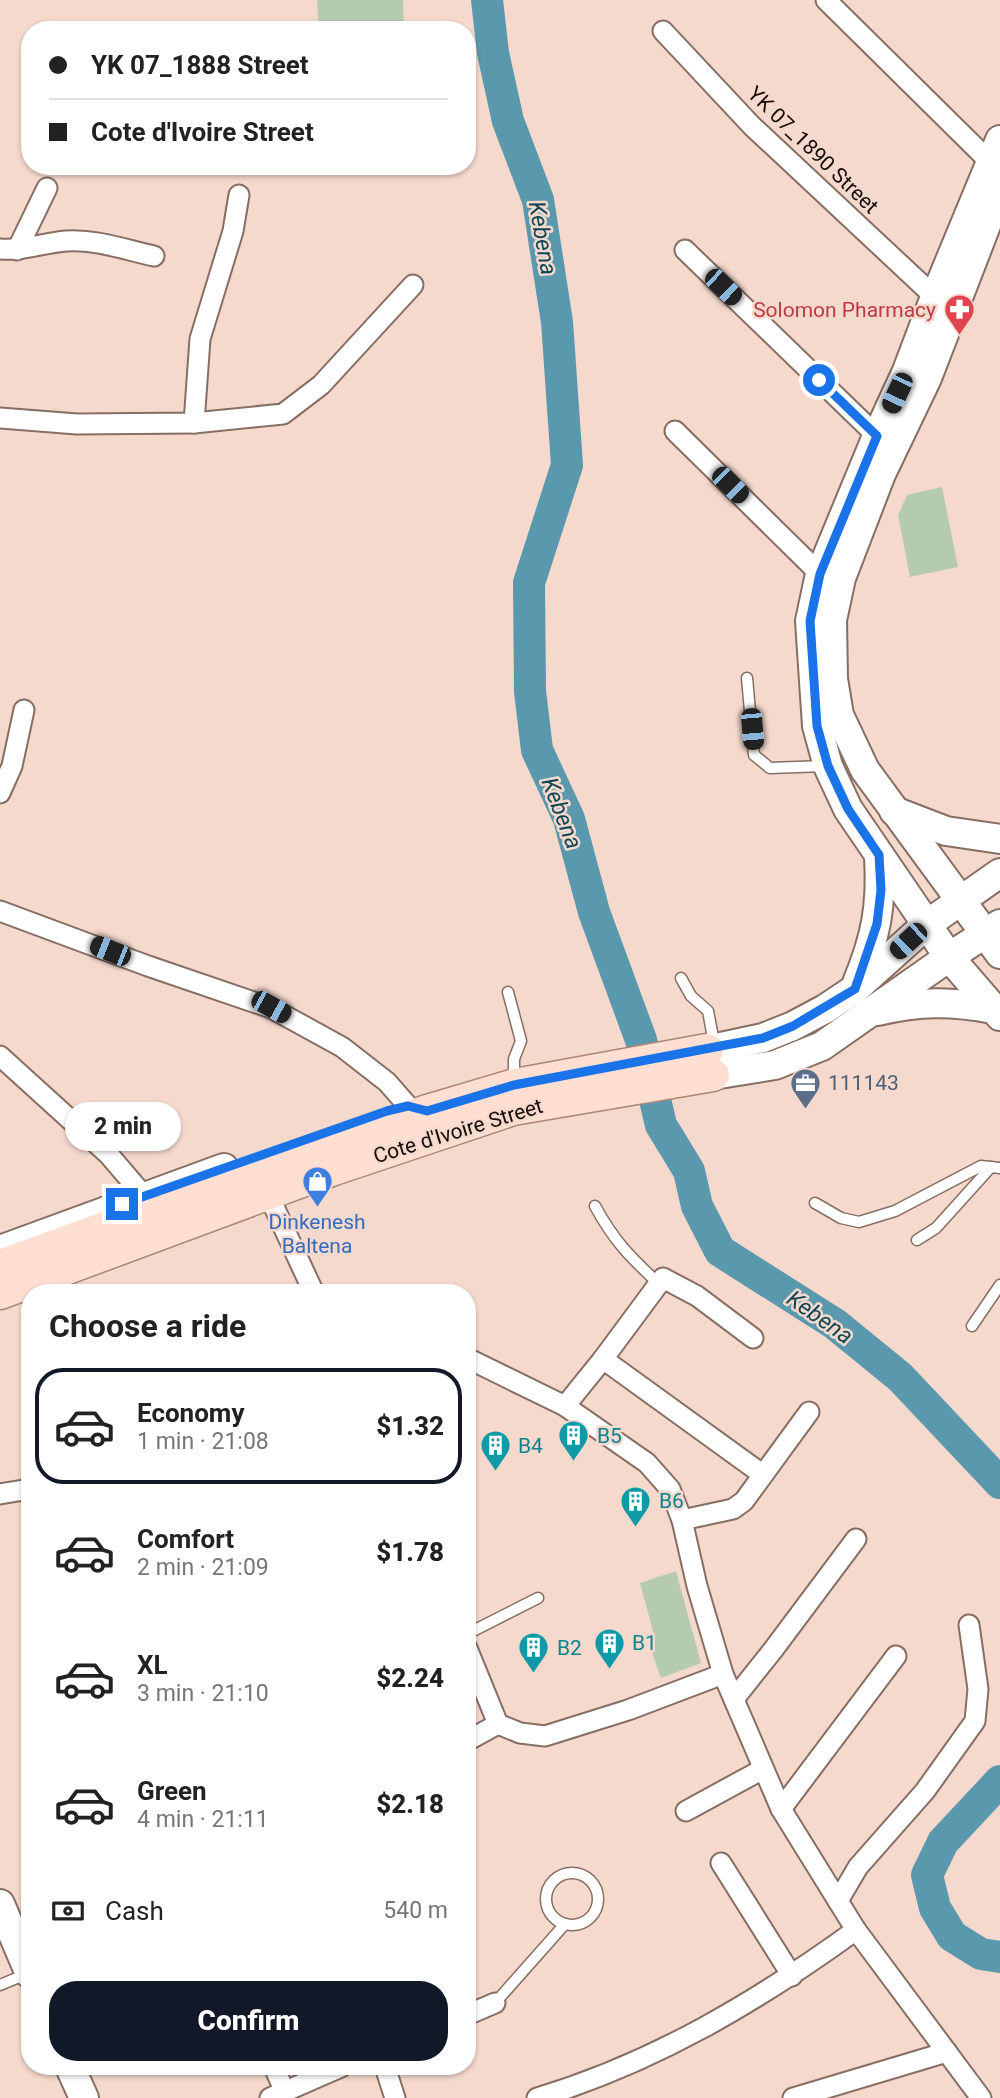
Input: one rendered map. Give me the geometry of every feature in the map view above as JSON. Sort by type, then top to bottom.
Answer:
[{"type":"main road","points":[[995,151],[935,297],[917,375],[877,436],[820,574],[810,621],[817,726],[828,766],[848,809],[948,957],[997,1012]]},
{"type":"main road","points":[[996,937],[961,899],[865,770],[839,715],[834,679],[832,620],[841,578],[917,375],[1000,189]]},
{"type":"main road","points":[[894,811],[946,831],[1000,839]]},
{"type":"main road","points":[[879,855],[881,890],[862,1001],[961,1002],[997,1012]]},
{"type":"main road","name":"Cote d'Ivoire Street","points":[[24,1284],[334,1169],[591,1082],[712,1058],[775,1065],[822,1046],[926,925],[1000,873]]},
{"type":"main road","name":"Cote d'Ivoire Street","points":[[862,1001],[948,957],[996,937]]},
{"type":"main road","name":"Cote d'Ivoire Street","points":[[0,1250],[348,1123],[514,1085],[591,1082]]},
{"type":"main road","name":"Cote d'Ivoire Street","points":[[0,1266],[418,1109]]},
{"type":"main road","name":"Cote d'Ivoire Street","points":[[0,1293],[21,1285]]},
{"type":"main road","points":[[0,1904],[11,1939],[21,1957]]},
{"type":"main road","points":[[73,2075],[83,2098]]},
{"type":"street","points":[[826,0],[995,151]]},
{"type":"street","name":"YK 07_1890 Street","points":[[663,31],[752,126],[935,297]]},
{"type":"street","points":[[8,249],[47,188]]},
{"type":"street","points":[[194,423],[200,339],[233,231],[239,195]]},
{"type":"street","points":[[8,249],[66,241],[88,241],[154,257]]},
{"type":"street","points":[[685,250],[877,436]]},
{"type":"street","points":[[0,418],[77,424],[194,423],[283,414],[321,385],[414,285]]},
{"type":"street","points":[[675,431],[820,574]]},
{"type":"street","points":[[0,793],[12,766],[24,710]]},
{"type":"street","points":[[0,911],[148,966],[271,1007],[342,1047],[418,1109]]},
{"type":"street","points":[[0,1056],[109,1155],[144,1196]]},
{"type":"street","points":[[268,1194],[310,1284]]},
{"type":"street","points":[[565,1406],[663,1278],[697,1296],[753,1338]]},
{"type":"street","points":[[603,1359],[762,1474]]},
{"type":"street","points":[[476,1363],[565,1406],[647,1464],[670,1489],[682,1520],[697,1586],[723,1674],[780,1809],[856,1930],[981,2098]]},
{"type":"street","points":[[682,1520],[733,1509],[744,1501],[809,1412]]},
{"type":"street","points":[[0,1494],[21,1490]]},
{"type":"street","points":[[734,1699],[856,1539]]},
{"type":"street","points":[[838,1902],[858,1867],[925,1791],[975,1721],[978,1689],[969,1625]]},
{"type":"street","points":[[780,1809],[895,1656]]},
{"type":"street","points":[[476,1670],[498,1724],[520,1733],[545,1736],[628,1710],[723,1674]]},
{"type":"street","points":[[476,1736],[498,1724]]},
{"type":"street","points":[[686,1811],[763,1769]]},
{"type":"street","points":[[721,1863],[792,1976]]},
{"type":"street","points":[[545,2097],[638,2062],[694,2034],[792,1976],[856,1930]]},
{"type":"street","points":[[476,2011],[495,2003]]},
{"type":"street","points":[[793,2098],[947,2052]]},
{"type":"street","points":[[275,2075],[277,2094],[322,2075]]},
{"type":"street","points":[[388,2075],[395,2098]]},
{"type":"lane","points":[[747,678],[754,755],[770,768],[828,766]]},
{"type":"lane","points":[[681,978],[691,996],[708,1011],[712,1058]]},
{"type":"lane","points":[[508,992],[521,1041],[514,1059],[514,1085]]},
{"type":"lane","points":[[815,1203],[841,1218],[859,1222],[895,1211],[981,1166],[996,1167]]},
{"type":"lane","points":[[917,1240],[936,1228],[996,1167]]},
{"type":"lane","points":[[595,1206],[610,1234],[627,1254],[659,1283]]},
{"type":"lane","points":[[972,1326],[1000,1285]]},
{"type":"lane","points":[[476,1629],[538,1598]]},
{"type":"lane","points":[[495,2003],[565,1924],[582,1923],[595,1912],[599,1903],[596,1886],[583,1874],[566,1872],[551,1882],[547,1889],[547,1907],[557,1921],[565,1924]]},
{"type":"lane","points":[[0,1985],[21,1977]]},
{"type":"green space","points":[[317,0],[403,0],[404,21],[318,21]]},
{"type":"green space","points":[[942,487],[958,567],[910,577],[898,515],[907,495]]},
{"type":"green space","points":[[676,1571],[701,1663],[661,1678],[647,1639],[654,1635],[640,1583]]},
{"type":"waterway","name":"Kebena","points":[[487,0],[493,53],[508,121],[538,200],[557,322],[567,465],[529,583],[530,691],[537,750],[569,819],[594,912],[641,1040],[661,1125],[689,1171],[697,1206],[720,1251],[835,1324],[900,1377],[1000,1483]]},
{"type":"waterway","name":"Kebena","points":[[1000,1781],[943,1842],[927,1875],[935,1908],[952,1936],[981,1954],[1000,1957]]},
{"type":"place","name":"Solomon Pharmacy","points":[[959,337]]},
{"type":"place","name":"111143","points":[[805,1110]]},
{"type":"place","name":"Dinkenesh Baltena","points":[[317,1209]]},
{"type":"place","name":"B5","points":[[574,1463]]},
{"type":"place","name":"B4","points":[[495,1473]]},
{"type":"place","name":"B6","points":[[636,1528]]},
{"type":"place","name":"B1","points":[[609,1670]]},
{"type":"place","name":"B2","points":[[534,1675]]},
{"type":"route","points":[[122,1204],[387,1111],[408,1106],[427,1111],[514,1085],[763,1038],[825,1009],[855,989],[877,924],[881,890],[879,855],[848,809],[828,766],[817,726],[812,683],[810,621],[820,574],[877,436],[819,380]]}]
